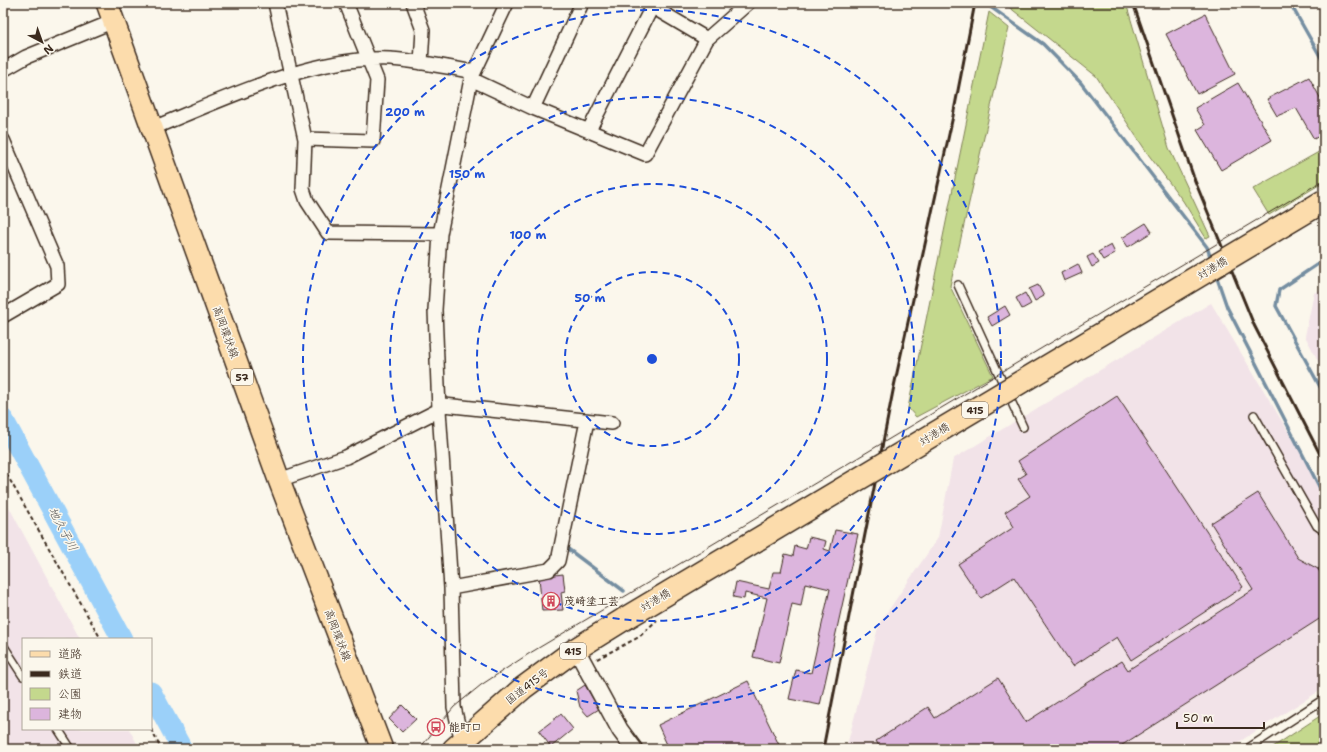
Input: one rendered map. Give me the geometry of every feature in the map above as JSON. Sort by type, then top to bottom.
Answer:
[{"type":"highway","name":"対港橋","points":[[626,618],[1324,201]]},
{"type":"highway","name":"国道415号","points":[[462,747],[523,688],[581,657],[626,618]]},
{"type":"main road","name":"高岡環状線","points":[[110,12],[279,480],[382,749]]},
{"type":"street","points":[[275,3],[305,139],[303,189],[307,201],[328,233],[440,234]]},
{"type":"street","points":[[305,139],[373,141],[377,80],[346,3]]},
{"type":"street","points":[[413,3],[423,30],[421,63]]},
{"type":"street","points":[[462,747],[454,707],[451,588],[439,410],[435,310],[440,234],[473,75],[507,3]]},
{"type":"street","points":[[533,108],[582,3]]},
{"type":"street","points":[[153,128],[291,73],[368,60],[390,59],[421,63],[473,75],[533,108],[645,154],[707,39],[748,3]]},
{"type":"street","points":[[589,130],[650,4],[707,39]]},
{"type":"street","points":[[3,70],[110,12]]},
{"type":"street","points":[[3,140],[57,266],[58,284],[3,316]]},
{"type":"street","points":[[279,480],[346,457],[439,410],[444,405],[612,423]]},
{"type":"street","points":[[451,588],[549,570],[558,561],[587,421]]},
{"type":"street","points":[[581,657],[620,730],[634,749]]},
{"type":"lane","points":[[958,285],[1023,427]]},
{"type":"lane","points":[[1254,415],[1317,526],[1324,532]]},
{"type":"lane","points":[[3,645],[22,674]]},
{"type":"lane","points":[[1247,749],[1324,699]]},
{"type":"lane","points":[[59,730],[71,749]]},
{"type":"path","points":[[3,468],[100,638]]},
{"type":"path","points":[[581,657],[639,637],[660,617]]},
{"type":"path","points":[[152,730],[161,749]]},
{"type":"shaded area","points":[[1324,288],[1324,372],[1305,336],[1314,293]]},
{"type":"shaded area","points":[[1211,303],[1324,491],[1324,688],[1228,749],[846,749],[879,624],[938,538],[953,459]]},
{"type":"shaded area","points":[[3,496],[79,638],[22,638],[22,730],[130,730],[140,749],[3,749]]},
{"type":"green space","points":[[1004,3],[1126,3],[1169,148],[1210,236],[1206,238],[1183,201],[1148,154],[1096,76]]},
{"type":"green space","points":[[989,12],[1009,28],[950,286],[993,376],[916,417],[908,408]]},
{"type":"green space","points":[[1324,149],[1324,182],[1269,215],[1253,189]]},
{"type":"green space","points":[[1323,714],[1324,749],[1270,749]]},
{"type":"building","points":[[1205,14],[1235,74],[1197,94],[1166,34]]},
{"type":"building","points":[[1309,77],[1324,105],[1324,133],[1314,139],[1296,108],[1277,116],[1267,99]]},
{"type":"building","points":[[1238,83],[1272,140],[1221,170],[1197,130],[1205,125],[1195,108]]},
{"type":"building","points":[[1146,223],[1152,232],[1128,247],[1122,238]]},
{"type":"building","points":[[1111,245],[1115,253],[1103,260],[1098,252]]},
{"type":"building","points":[[1093,254],[1099,263],[1092,267],[1087,257]]},
{"type":"building","points":[[1078,264],[1082,273],[1064,281],[1061,273]]},
{"type":"building","points":[[1038,285],[1044,296],[1035,301],[1029,289]]},
{"type":"building","points":[[1025,293],[1031,304],[1022,309],[1016,298]]},
{"type":"building","points":[[1005,306],[1010,315],[992,326],[987,317]]},
{"type":"building","points":[[1117,396],[1243,587],[1131,660],[1117,637],[1073,666],[1014,577],[981,598],[958,564],[1014,527],[1005,512],[1030,496],[1018,479],[1026,474],[1018,461]]},
{"type":"building","points":[[1258,493],[1298,558],[1318,569],[1324,578],[1324,616],[1116,749],[881,749],[876,741],[928,707],[935,718],[998,678],[1026,722],[1122,661],[1128,670],[1253,590],[1211,523]]},
{"type":"building","points":[[835,530],[858,534],[820,705],[789,699],[796,670],[811,673],[830,589],[805,583],[801,606],[792,604],[779,663],[753,657],[767,598],[745,593],[744,599],[733,597],[736,582],[769,589],[773,572],[781,572],[785,554],[793,556],[795,546],[806,549],[809,537],[826,541],[824,549],[830,551]]},
{"type":"building","points":[[1324,565],[1324,578],[1318,569]]},
{"type":"building","name":"茂崎塗工芸","points":[[563,574],[565,591],[561,592],[563,610],[542,611],[539,577]]},
{"type":"building","points":[[748,681],[781,749],[669,749],[658,725]]},
{"type":"building","points":[[585,685],[599,709],[588,716],[580,707],[576,691]]},
{"type":"building","points":[[402,705],[416,719],[402,732],[389,719]]},
{"type":"building","points":[[561,714],[573,729],[551,747],[539,731]]},
{"type":"waterway","points":[[985,3],[1043,44],[1081,83],[1207,247],[1211,259]]},
{"type":"waterway","points":[[1290,3],[1324,63]]},
{"type":"waterway","points":[[1324,260],[1279,290],[1276,306],[1324,394]]},
{"type":"waterway","points":[[1216,275],[1227,307],[1324,496]]},
{"type":"waterway","name":"地久子川","points":[[3,419],[121,638]]},
{"type":"waterway","points":[[568,549],[624,591]]},
{"type":"waterway","name":"地久子川","points":[[152,694],[182,749]]},
{"type":"tram line","points":[[419,749],[454,707],[481,685],[530,653],[1324,180]]},
{"type":"railway","points":[[823,749],[893,391],[953,116],[975,3]]},
{"type":"railway","points":[[1133,3],[1195,181],[1254,325],[1324,462]]},
{"type":"place","name":"茂崎塗工芸","points":[[551,601]]},
{"type":"place","name":"能町口","points":[[436,727]]}]
